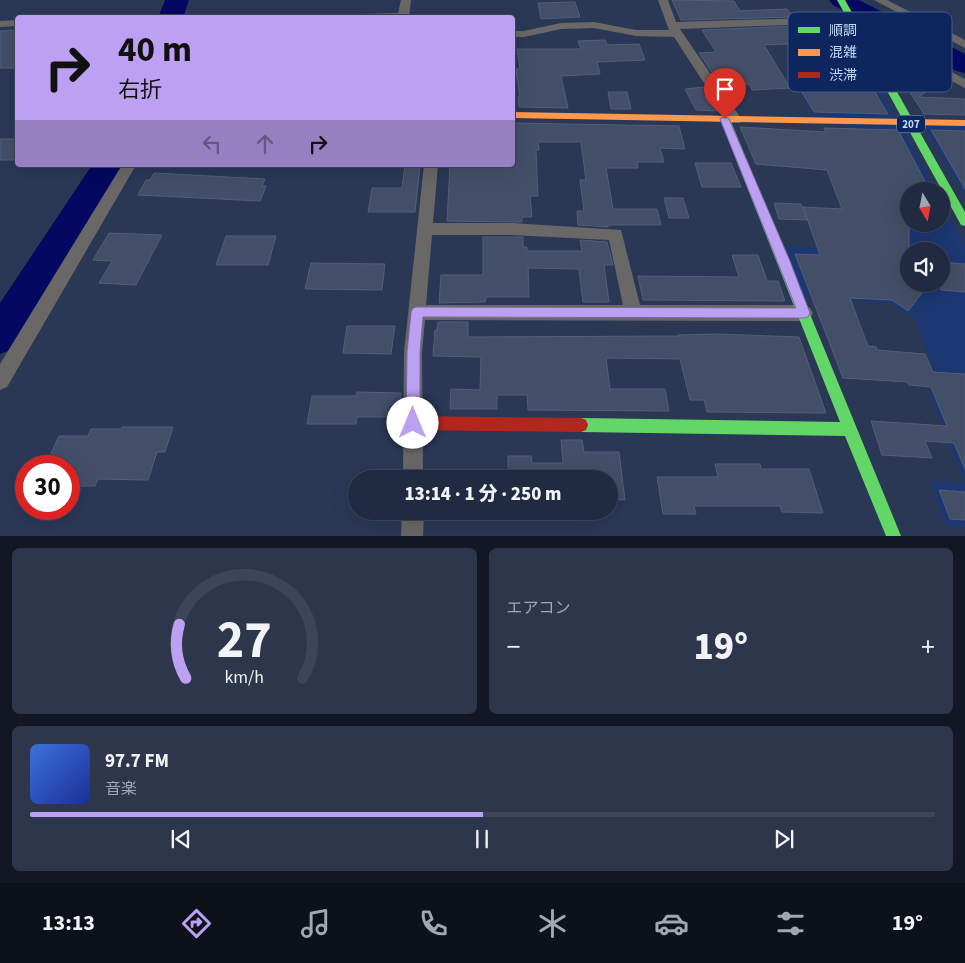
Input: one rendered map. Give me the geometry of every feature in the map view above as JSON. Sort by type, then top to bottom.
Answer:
[{"type":"main road","name":"207","points":[[841,0],[848,12]]},
{"type":"main road","name":"207","points":[[893,92],[965,222]]},
{"type":"main road","points":[[515,115],[965,123]]},
{"type":"main road","points":[[730,119],[848,429],[894,536]]},
{"type":"main road","points":[[413,423],[848,429]]},
{"type":"street","points":[[403,15],[406,0]]},
{"type":"street","points":[[663,0],[675,30],[730,119]]},
{"type":"street","points":[[878,0],[901,12]]},
{"type":"street","points":[[0,24],[15,23]]},
{"type":"street","points":[[515,34],[524,34],[562,26],[594,25],[636,33],[788,23]]},
{"type":"street","points":[[952,38],[965,45]]},
{"type":"street","points":[[952,77],[965,84]]},
{"type":"street","points":[[0,381],[128,167]]},
{"type":"street","points":[[413,470],[413,352],[431,167]]},
{"type":"street","points":[[425,229],[512,229],[616,234],[633,313]]},
{"type":"street","points":[[417,312],[804,313]]},
{"type":"street","points":[[412,536],[413,520]]},
{"type":"shaded area","points":[[800,92],[882,92],[931,182],[900,182],[900,232],[950,232],[950,217],[965,244],[965,483],[930,393],[944,394],[914,319],[889,303],[803,296],[783,246],[861,250],[879,166],[844,118],[815,117]]},
{"type":"shaded area","points":[[923,124],[965,126],[965,197]]},
{"type":"shaded area","points":[[931,481],[965,484],[965,527],[946,525]]},
{"type":"building","points":[[672,0],[734,1],[740,11],[787,9],[789,12],[788,17],[681,20]]},
{"type":"building","points":[[575,2],[580,17],[541,19],[538,3]]},
{"type":"building","points":[[788,26],[788,44],[764,45],[788,85],[788,88],[752,90],[749,84],[721,86],[699,53],[716,52],[702,30]]},
{"type":"building","points":[[15,30],[15,68],[0,68],[0,31]]},
{"type":"building","points":[[605,40],[607,45],[639,44],[645,60],[597,62],[600,74],[561,76],[568,108],[519,107],[518,97],[520,97],[516,69],[520,69],[517,49],[581,49],[578,41]]},
{"type":"building","points":[[704,87],[718,111],[696,110],[685,89]]},
{"type":"building","points":[[608,92],[627,92],[631,109],[611,109]]},
{"type":"building","points":[[802,92],[875,92],[888,114],[814,112]]},
{"type":"building","points":[[910,92],[926,92],[919,97],[965,99],[965,115],[924,114]]},
{"type":"building","points":[[515,123],[679,126],[685,149],[660,148],[664,162],[637,162],[638,168],[606,168],[613,209],[657,209],[661,225],[608,225],[608,227],[578,225],[577,211],[584,211],[580,180],[586,180],[581,142],[538,142],[539,150],[536,150],[538,196],[530,196],[532,217],[522,217],[522,222],[447,221],[450,167],[515,167]]},
{"type":"building","points":[[740,127],[826,132],[824,128],[898,130],[925,182],[900,182],[900,232],[909,232],[909,242],[900,242],[900,292],[923,292],[908,311],[892,300],[850,298],[868,346],[876,347],[877,350],[925,354],[933,372],[965,374],[965,469],[954,443],[925,441],[932,458],[882,455],[871,421],[947,426],[931,387],[909,385],[907,382],[843,378],[795,254],[820,255],[803,207],[842,209],[827,170],[756,164]]},
{"type":"building","points":[[931,130],[965,131],[965,189]]},
{"type":"building","points":[[0,139],[15,139],[15,160],[0,160]]},
{"type":"building","points":[[695,163],[731,163],[741,187],[702,187]]},
{"type":"building","points":[[405,167],[420,167],[415,212],[368,212],[372,188],[402,188]]},
{"type":"building","points":[[154,173],[265,179],[262,186],[266,186],[260,201],[138,195],[146,180],[150,180]]},
{"type":"building","points":[[664,198],[683,198],[689,218],[669,218]]},
{"type":"building","points":[[774,203],[801,204],[807,220],[779,219]]},
{"type":"building","points":[[109,233],[162,235],[136,285],[99,283],[112,261],[93,260]]},
{"type":"building","points":[[226,236],[276,236],[268,265],[216,265]]},
{"type":"building","points":[[483,237],[523,237],[523,247],[527,247],[527,251],[582,251],[580,240],[607,242],[613,265],[604,265],[609,302],[583,302],[579,269],[528,268],[529,297],[486,297],[485,302],[439,303],[441,275],[483,275]]},
{"type":"building","points":[[732,255],[758,255],[767,281],[778,281],[785,301],[643,300],[638,276],[739,277]]},
{"type":"building","points":[[311,263],[385,264],[382,290],[305,289]]},
{"type":"building","points":[[950,263],[965,264],[965,292],[950,291]]},
{"type":"building","points":[[438,322],[468,322],[468,337],[679,336],[717,334],[799,337],[826,413],[707,412],[704,400],[690,400],[680,359],[606,358],[610,389],[665,389],[669,411],[528,410],[527,395],[497,395],[497,409],[450,409],[451,389],[480,390],[481,357],[433,356],[435,330],[437,330]]},
{"type":"building","points":[[347,326],[395,326],[391,354],[343,353]]},
{"type":"building","points":[[357,392],[401,393],[399,417],[357,417],[356,424],[307,424],[312,396],[356,396]]},
{"type":"building","points":[[122,427],[173,427],[165,452],[157,452],[148,480],[98,479],[95,486],[80,486],[80,455],[50,455],[59,436],[88,436],[91,429],[121,429]]},
{"type":"building","points":[[561,440],[582,440],[584,452],[619,452],[625,500],[618,500],[618,470],[508,470],[508,456],[531,456],[532,463],[563,463]]},
{"type":"building","points":[[715,464],[760,464],[761,469],[809,469],[823,513],[782,512],[780,506],[694,506],[696,514],[663,514],[657,477],[718,477]]},
{"type":"building","points":[[939,490],[965,492],[965,520],[950,519]]},
{"type":"waterway","points":[[171,15],[177,0]]},
{"type":"waterway","points":[[841,0],[864,12]]},
{"type":"waterway","points":[[952,58],[965,65]]},
{"type":"waterway","points":[[0,336],[107,167]]},
{"type":"traffic: fast","points":[[841,0],[848,12]]},
{"type":"traffic: fast","points":[[892,92],[965,222]]},
{"type":"traffic: fast","points":[[725,119],[894,536]]},
{"type":"traffic: fast","points":[[581,425],[848,429]]},
{"type":"traffic: slow","points":[[515,115],[965,123]]},
{"type":"traffic: jam","points":[[413,423],[581,425]]},
{"type":"route","points":[[413,423],[413,352],[417,312],[804,313],[725,119]]}]
